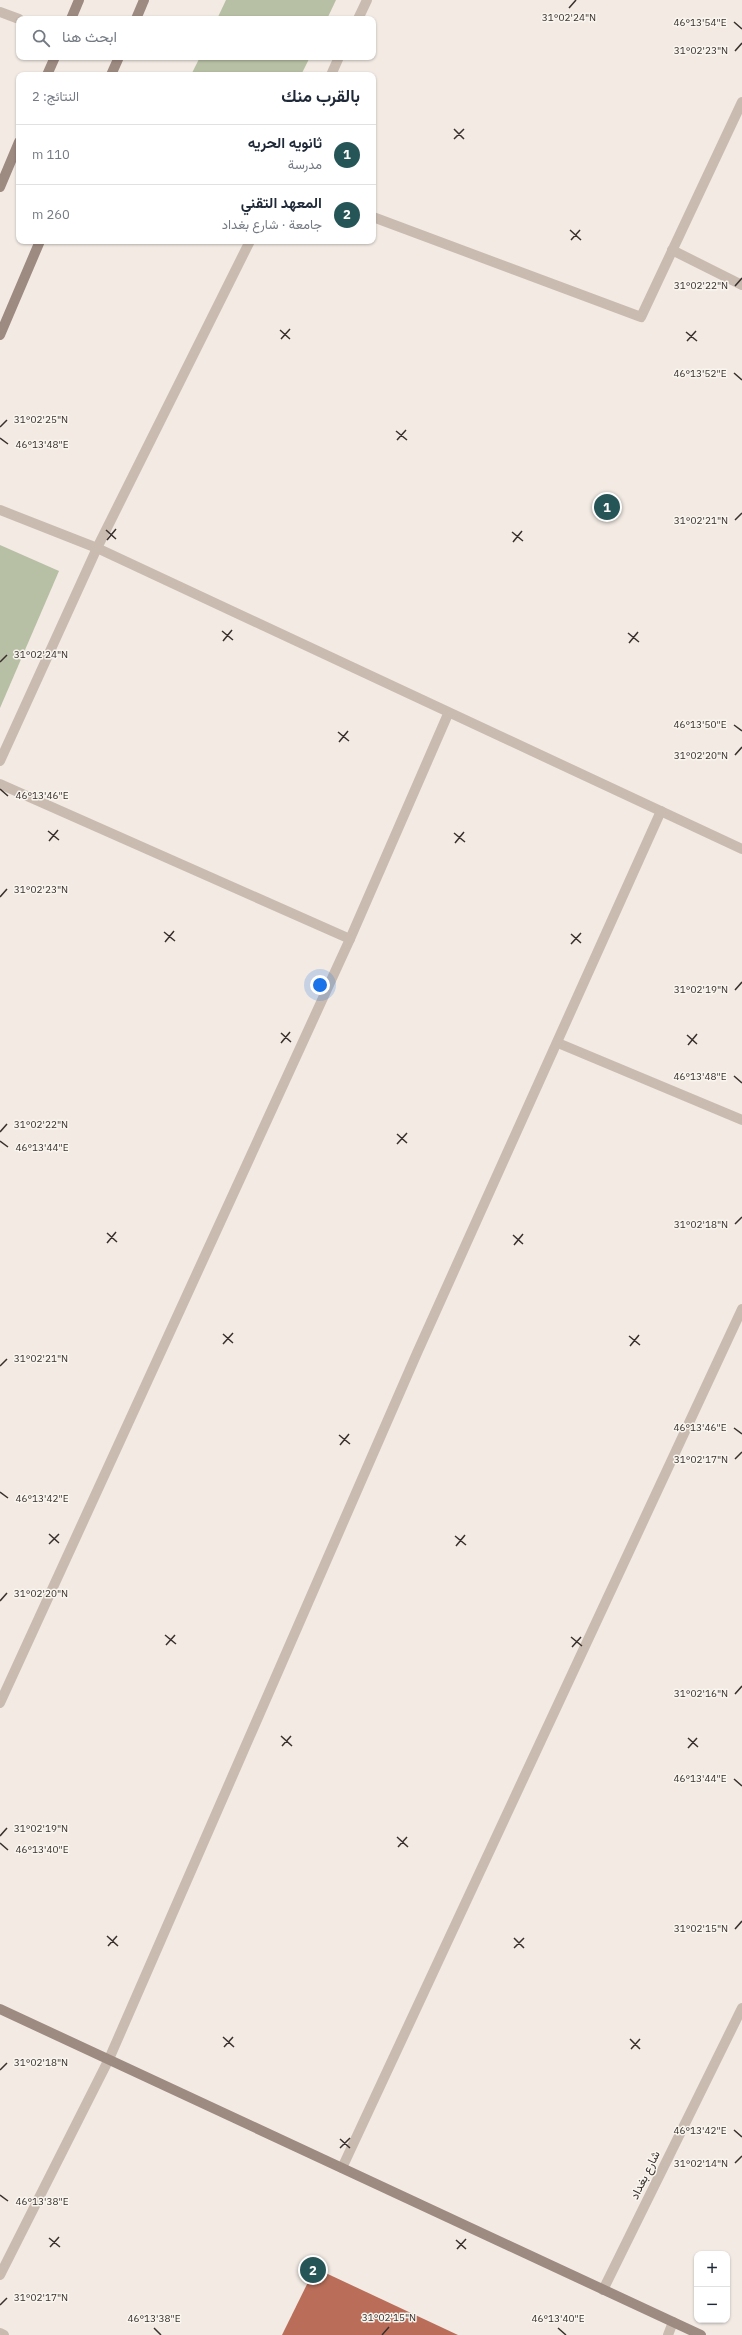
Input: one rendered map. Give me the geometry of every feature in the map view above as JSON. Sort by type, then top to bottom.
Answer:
[{"type":"street","points":[[72,16],[79,0]]},
{"type":"street","points":[[137,16],[144,0]]},
{"type":"street","points":[[359,16],[367,0]]},
{"type":"street","points":[[0,12],[16,18]]},
{"type":"street","points":[[48,72],[54,60]]},
{"type":"street","points":[[112,72],[118,60]]},
{"type":"street","points":[[332,72],[338,60]]},
{"type":"street","points":[[376,218],[640,316],[742,102]]},
{"type":"street","points":[[0,187],[16,149]]},
{"type":"street","points":[[0,335],[39,244]]},
{"type":"street","points":[[0,762],[97,548],[249,244]]},
{"type":"street","points":[[672,250],[742,285]]},
{"type":"street","points":[[0,510],[97,548],[448,714],[742,849]]},
{"type":"street","points":[[0,1703],[350,939],[448,714]]},
{"type":"street","points":[[0,784],[350,939]]},
{"type":"street","points":[[0,2275],[109,2059],[411,1368],[661,811]]},
{"type":"street","points":[[558,1043],[742,1120]]},
{"type":"street","points":[[342,2168],[742,1309]]},
{"type":"street","name":"شارع بغداد","points":[[603,2290],[742,2008]]},
{"type":"street","points":[[0,2009],[701,2335]]},
{"type":"street","points":[[668,2335],[673,2322]]},
{"type":"street","points":[[0,2333],[4,2335]]},
{"type":"green space","points":[[226,0],[336,0],[328,16],[218,16]]},
{"type":"green space","points":[[198,60],[308,60],[302,72],[192,72]]},
{"type":"green space","points":[[0,545],[59,571],[0,708]]},
{"type":"building","points":[[315,2268],[458,2335],[282,2335]]},
{"type":"place","name":"ثانويه الحريه","points":[[607,507]]},
{"type":"place","name":"المعهد التقني","points":[[313,2270]]}]
